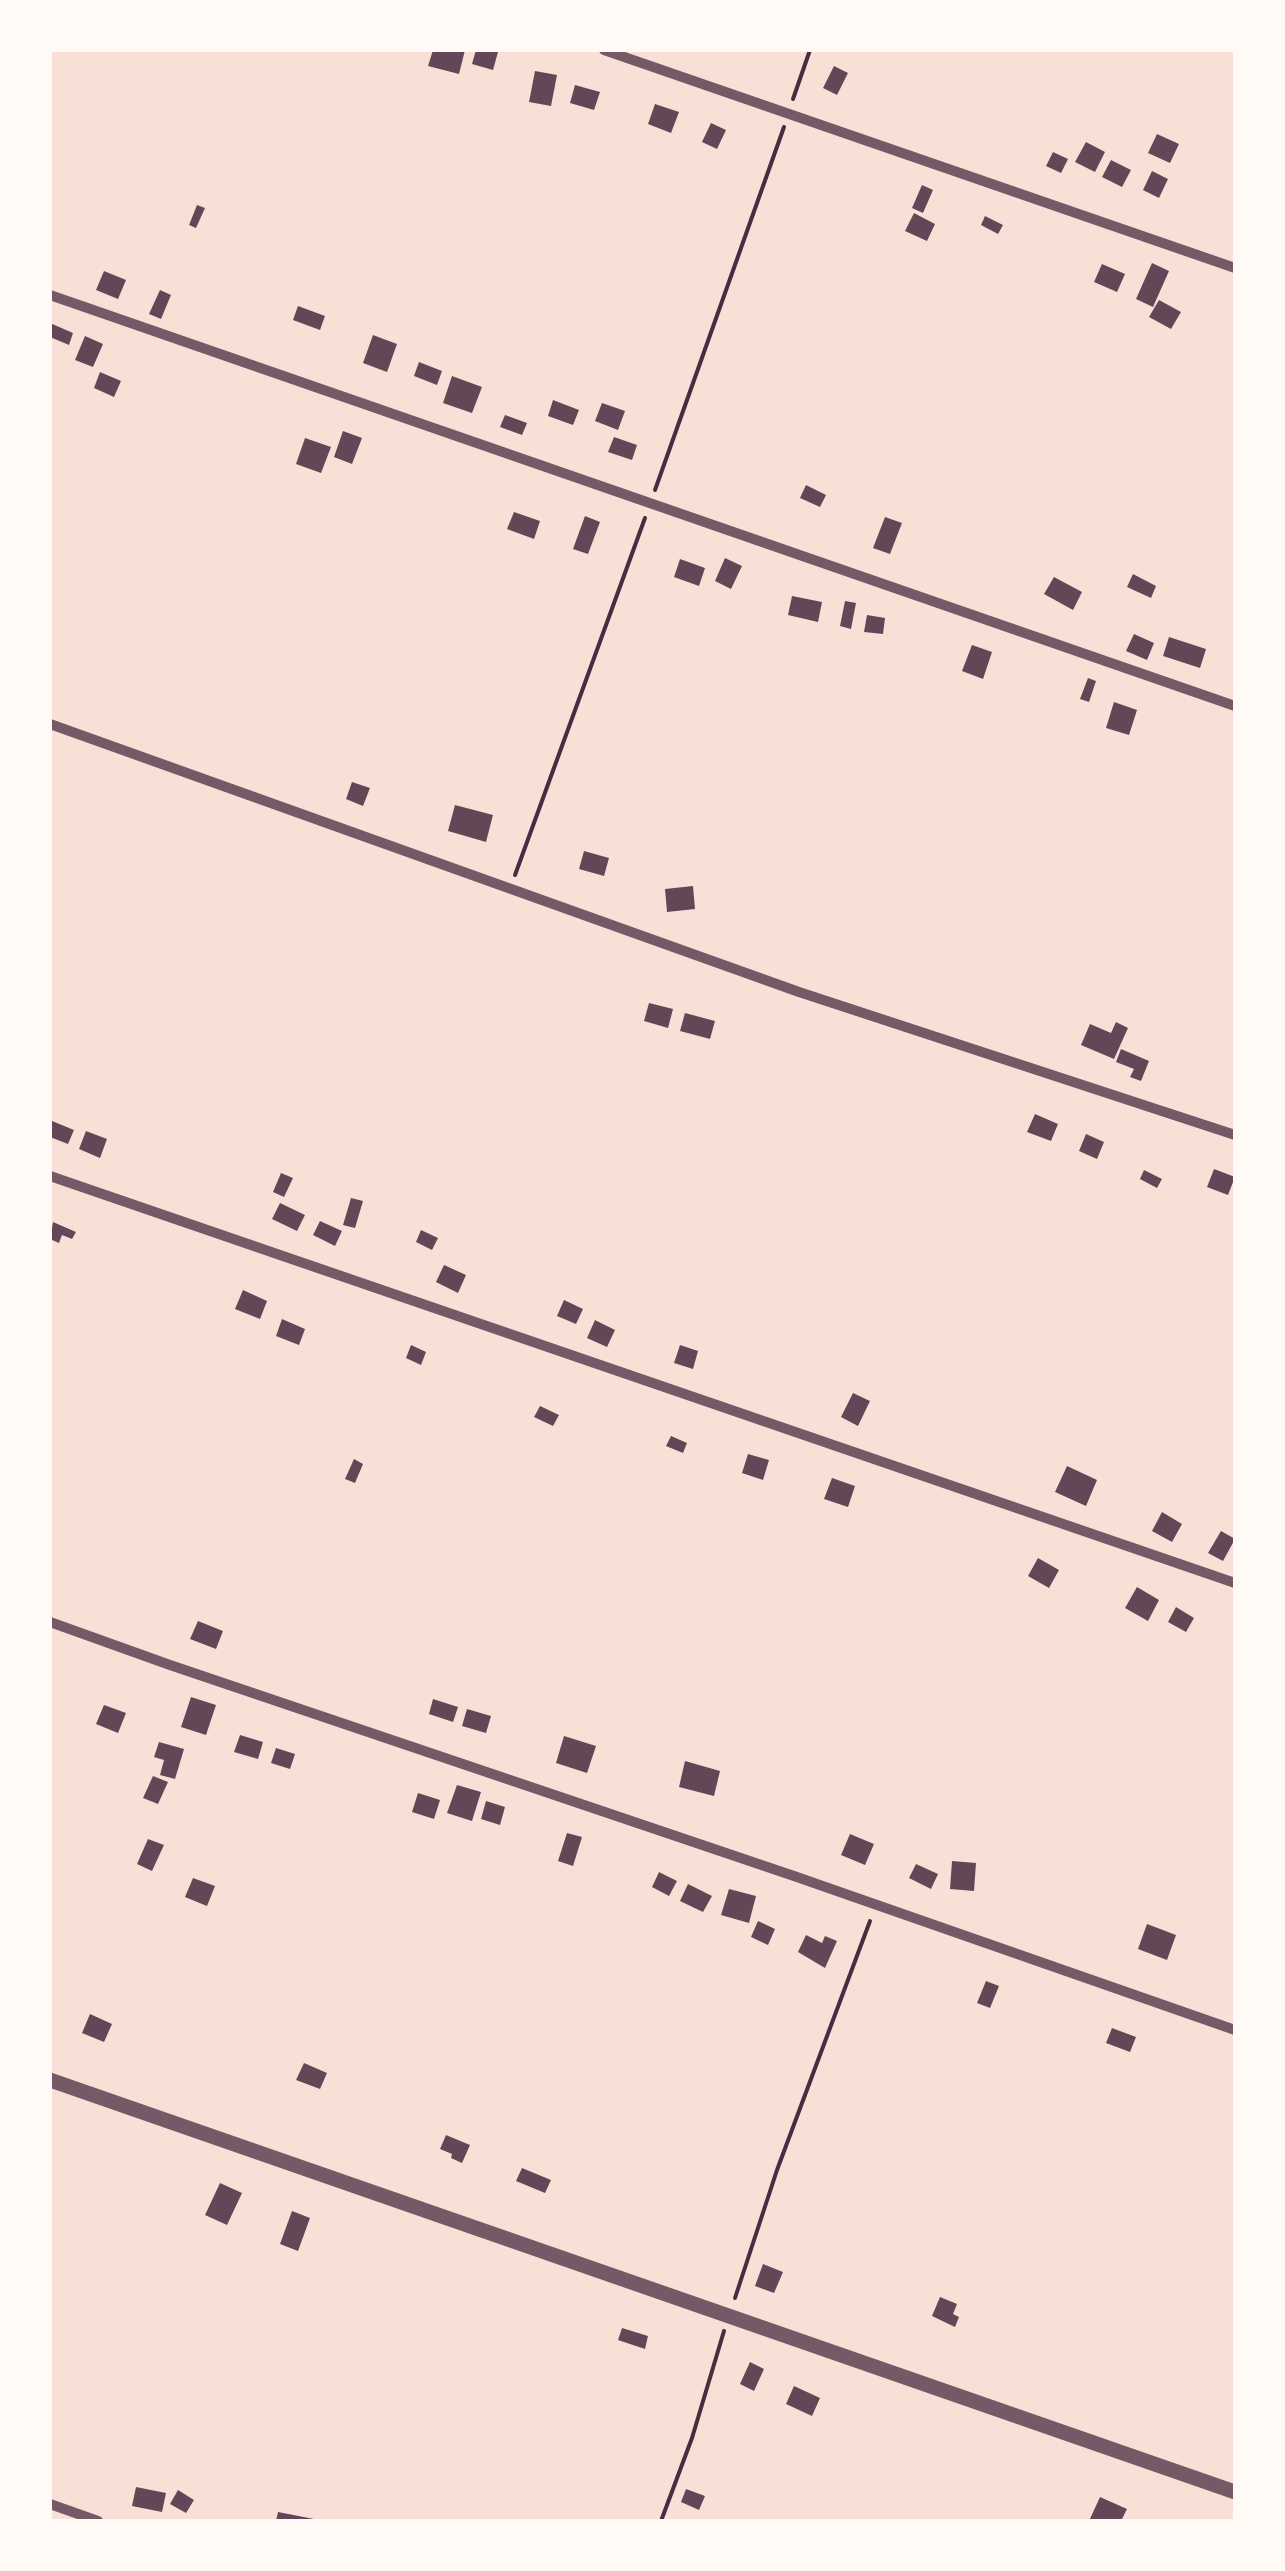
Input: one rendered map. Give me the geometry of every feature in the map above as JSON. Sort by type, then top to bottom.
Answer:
[{"type":"street","points":[[604,50],[1235,268]]},
{"type":"street","points":[[50,296],[1235,706]]},
{"type":"street","points":[[50,724],[799,992],[1235,1134]]},
{"type":"street","points":[[50,1176],[1235,1583]]},
{"type":"street","points":[[50,1622],[1235,2030]]},
{"type":"street","points":[[50,2080],[1235,2492]]},
{"type":"street","points":[[50,2504],[98,2521]]},
{"type":"path","points":[[510,889],[810,50]]},
{"type":"path","points":[[662,2521],[776,2170],[876,1904]]},
{"type":"building","points":[[433,50],[465,50],[459,74],[428,66]]},
{"type":"building","points":[[476,50],[498,52],[493,70],[472,64]]},
{"type":"building","points":[[834,66],[848,73],[837,95],[823,88]]},
{"type":"building","points":[[535,71],[557,75],[551,106],[529,102]]},
{"type":"building","points":[[575,85],[600,92],[594,110],[570,103]]},
{"type":"building","points":[[655,104],[679,112],[671,133],[648,124]]},
{"type":"building","points":[[711,123],[726,130],[717,149],[702,142]]},
{"type":"building","points":[[1157,134],[1179,144],[1170,163],[1148,153]]},
{"type":"building","points":[[1086,142],[1105,152],[1095,172],[1075,162]]},
{"type":"building","points":[[1053,152],[1068,159],[1061,173],[1046,166]]},
{"type":"building","points":[[1111,160],[1131,170],[1122,187],[1102,177]]},
{"type":"building","points":[[1152,171],[1168,179],[1159,198],[1143,190]]},
{"type":"building","points":[[922,185],[933,190],[923,213],[912,208]]},
{"type":"building","points":[[197,205],[205,208],[196,228],[189,225]]},
{"type":"building","points":[[914,213],[935,224],[927,241],[905,231]]},
{"type":"building","points":[[985,216],[1003,225],[998,234],[981,225]]},
{"type":"building","points":[[1152,263],[1169,271],[1153,307],[1136,299]]},
{"type":"building","points":[[1102,264],[1125,274],[1117,292],[1094,282]]},
{"type":"building","points":[[104,271],[126,280],[118,299],[96,290]]},
{"type":"building","points":[[160,290],[171,295],[161,319],[149,314]]},
{"type":"building","points":[[1159,300],[1181,312],[1171,329],[1149,317]]},
{"type":"building","points":[[298,306],[325,316],[320,330],[293,320]]},
{"type":"building","points":[[50,323],[73,333],[69,345],[50,337]]},
{"type":"building","points":[[373,335],[397,344],[387,372],[363,363]]},
{"type":"building","points":[[85,336],[103,344],[93,367],[75,360]]},
{"type":"building","points":[[419,362],[442,371],[437,385],[414,376]]},
{"type":"building","points":[[100,372],[121,381],[114,397],[94,388]]},
{"type":"building","points":[[452,376],[482,387],[472,413],[443,403]]},
{"type":"building","points":[[553,400],[579,410],[573,425],[548,416]]},
{"type":"building","points":[[602,403],[625,411],[618,430],[595,421]]},
{"type":"building","points":[[505,415],[527,423],[522,435],[500,427]]},
{"type":"building","points":[[343,431],[362,438],[352,464],[334,457]]},
{"type":"building","points":[[614,437],[637,445],[632,460],[608,452]]},
{"type":"building","points":[[305,438],[331,447],[321,473],[296,464]]},
{"type":"building","points":[[806,485],[826,495],[820,507],[800,498]]},
{"type":"building","points":[[514,512],[540,521],[534,539],[507,529]]},
{"type":"building","points":[[585,516],[600,522],[588,554],[573,549]]},
{"type":"building","points":[[885,517],[902,523],[890,554],[873,548]]},
{"type":"building","points":[[725,558],[742,566],[731,589],[715,581]]},
{"type":"building","points":[[680,559],[705,568],[699,586],[674,577]]},
{"type":"building","points":[[1133,574],[1156,586],[1151,598],[1127,587]]},
{"type":"building","points":[[1054,577],[1082,592],[1073,610],[1044,594]]},
{"type":"building","points":[[792,596],[822,602],[818,622],[788,615]]},
{"type":"building","points":[[845,601],[856,603],[851,629],[840,626]]},
{"type":"building","points":[[867,615],[885,618],[883,634],[864,632]]},
{"type":"building","points":[[1134,634],[1154,643],[1147,660],[1126,651]]},
{"type":"building","points":[[1169,637],[1206,649],[1200,668],[1163,656]]},
{"type":"building","points":[[972,645],[992,652],[983,679],[962,671]]},
{"type":"building","points":[[1088,678],[1096,681],[1089,702],[1080,699]]},
{"type":"building","points":[[1114,702],[1137,710],[1129,735],[1106,728]]},
{"type":"building","points":[[352,782],[370,788],[363,806],[346,799]]},
{"type":"building","points":[[455,805],[493,815],[486,842],[448,831]]},
{"type":"building","points":[[584,851],[609,858],[604,876],[579,869]]},
{"type":"building","points":[[693,886],[695,909],[667,912],[665,889]]},
{"type":"building","points":[[649,1003],[673,1009],[668,1028],[644,1021]]},
{"type":"building","points":[[685,1013],[715,1021],[710,1039],[680,1031]]},
{"type":"building","points":[[1116,1022],[1128,1028],[1114,1059],[1081,1045],[1090,1024],[1111,1033]]},
{"type":"building","points":[[1121,1049],[1149,1061],[1141,1081],[1130,1077],[1134,1069],[1116,1062]]},
{"type":"building","points":[[1035,1114],[1058,1124],[1051,1141],[1027,1132]]},
{"type":"building","points":[[52,1121],[74,1130],[68,1144],[50,1137]]},
{"type":"building","points":[[86,1131],[107,1139],[100,1158],[79,1149]]},
{"type":"building","points":[[1086,1134],[1104,1142],[1097,1159],[1079,1151]]},
{"type":"building","points":[[1214,1169],[1235,1177],[1228,1195],[1207,1187]]},
{"type":"building","points":[[1144,1170],[1162,1179],[1157,1188],[1140,1179]]},
{"type":"building","points":[[281,1173],[293,1178],[284,1197],[273,1192]]},
{"type":"building","points":[[351,1198],[363,1201],[355,1228],[343,1225]]},
{"type":"building","points":[[280,1203],[305,1215],[297,1231],[272,1219]]},
{"type":"building","points":[[320,1221],[342,1231],[335,1246],[313,1235]]},
{"type":"building","points":[[53,1222],[76,1232],[72,1239],[62,1235],[59,1243],[50,1239]]},
{"type":"building","points":[[421,1230],[438,1238],[432,1250],[416,1242]]},
{"type":"building","points":[[444,1265],[466,1275],[458,1293],[436,1282]]},
{"type":"building","points":[[243,1290],[267,1301],[260,1319],[235,1309]]},
{"type":"building","points":[[564,1300],[583,1309],[576,1324],[557,1316]]},
{"type":"building","points":[[282,1319],[305,1329],[299,1345],[276,1336]]},
{"type":"building","points":[[595,1320],[615,1330],[607,1347],[587,1338]]},
{"type":"building","points":[[411,1345],[426,1352],[421,1365],[406,1358]]},
{"type":"building","points":[[680,1345],[698,1351],[693,1369],[674,1363]]},
{"type":"building","points":[[853,1393],[870,1401],[858,1426],[841,1417]]},
{"type":"building","points":[[540,1406],[559,1415],[553,1426],[534,1417]]},
{"type":"building","points":[[671,1436],[687,1443],[683,1453],[666,1446]]},
{"type":"building","points":[[748,1454],[769,1460],[763,1480],[742,1473]]},
{"type":"building","points":[[354,1459],[363,1464],[355,1483],[345,1479]]},
{"type":"building","points":[[1067,1466],[1097,1480],[1086,1506],[1055,1492]]},
{"type":"building","points":[[832,1478],[855,1486],[848,1507],[824,1499]]},
{"type":"building","points":[[1162,1512],[1182,1524],[1172,1542],[1152,1531]]},
{"type":"building","points":[[1221,1531],[1235,1539],[1223,1561],[1208,1553]]},
{"type":"building","points":[[1038,1558],[1059,1570],[1049,1588],[1028,1576]]},
{"type":"building","points":[[1137,1587],[1159,1600],[1148,1621],[1125,1608]]},
{"type":"building","points":[[1176,1607],[1194,1618],[1186,1632],[1168,1622]]},
{"type":"building","points":[[198,1621],[223,1631],[216,1649],[190,1639]]},
{"type":"building","points":[[191,1697],[216,1705],[206,1735],[181,1727]]},
{"type":"building","points":[[433,1699],[458,1707],[453,1722],[429,1714]]},
{"type":"building","points":[[104,1705],[126,1713],[118,1733],[96,1724]]},
{"type":"building","points":[[467,1709],[491,1716],[486,1733],[462,1726]]},
{"type":"building","points":[[240,1735],[263,1742],[258,1759],[234,1752]]},
{"type":"building","points":[[564,1736],[596,1746],[587,1773],[556,1763]]},
{"type":"building","points":[[159,1742],[184,1749],[175,1779],[160,1775],[164,1760],[154,1757]]},
{"type":"building","points":[[276,1748],[295,1754],[290,1769],[271,1763]]},
{"type":"building","points":[[685,1761],[720,1771],[714,1796],[679,1787]]},
{"type":"building","points":[[153,1776],[168,1782],[158,1804],[143,1798]]},
{"type":"building","points":[[457,1785],[481,1792],[472,1821],[447,1813]]},
{"type":"building","points":[[418,1793],[440,1800],[434,1819],[412,1812]]},
{"type":"building","points":[[486,1801],[505,1807],[500,1825],[481,1819]]},
{"type":"building","points":[[567,1833],[582,1837],[573,1866],[558,1861]]},
{"type":"building","points":[[850,1834],[874,1844],[865,1865],[841,1855]]},
{"type":"building","points":[[148,1839],[164,1845],[152,1871],[137,1864]]},
{"type":"building","points":[[952,1861],[976,1863],[974,1891],[950,1889]]},
{"type":"building","points":[[916,1864],[938,1874],[931,1889],[909,1878]]},
{"type":"building","points":[[659,1872],[677,1881],[669,1896],[652,1887]]},
{"type":"building","points":[[193,1878],[215,1886],[207,1906],[185,1897]]},
{"type":"building","points":[[688,1884],[712,1896],[703,1912],[680,1901]]},
{"type":"building","points":[[729,1889],[756,1896],[749,1923],[721,1915]]},
{"type":"building","points":[[758,1921],[775,1929],[768,1945],[751,1937]]},
{"type":"building","points":[[1147,1924],[1176,1935],[1167,1960],[1138,1949]]},
{"type":"building","points":[[806,1935],[822,1943],[825,1936],[837,1941],[825,1968],[798,1952]]},
{"type":"building","points":[[986,1981],[999,1986],[990,2008],[977,2003]]},
{"type":"building","points":[[90,2014],[112,2024],[104,2042],[82,2033]]},
{"type":"building","points":[[1112,2028],[1136,2037],[1130,2052],[1106,2043]]},
{"type":"building","points":[[304,2063],[327,2073],[320,2089],[296,2080]]},
{"type":"building","points":[[446,2135],[470,2145],[462,2163],[440,2149]]},
{"type":"building","points":[[522,2168],[551,2180],[545,2193],[516,2181]]},
{"type":"building","points":[[220,2183],[242,2193],[227,2225],[205,2215]]},
{"type":"building","points":[[292,2211],[310,2218],[298,2251],[280,2244]]},
{"type":"building","points":[[763,2264],[783,2272],[774,2293],[755,2286]]},
{"type":"building","points":[[940,2297],[957,2304],[953,2314],[959,2317],[955,2327],[932,2316]]},
{"type":"building","points":[[622,2328],[648,2336],[645,2349],[618,2340]]},
{"type":"building","points":[[750,2362],[764,2369],[754,2391],[740,2384]]},
{"type":"building","points":[[794,2386],[820,2398],[812,2416],[786,2404]]},
{"type":"building","points":[[136,2487],[166,2493],[162,2512],[132,2506]]},
{"type":"building","points":[[686,2489],[705,2496],[699,2510],[681,2502]]},
{"type":"building","points":[[178,2490],[194,2500],[186,2513],[170,2504]]},
{"type":"building","points":[[1100,2497],[1127,2509],[1121,2521],[1089,2521]]},
{"type":"building","points":[[278,2512],[314,2519],[276,2521]]}]
